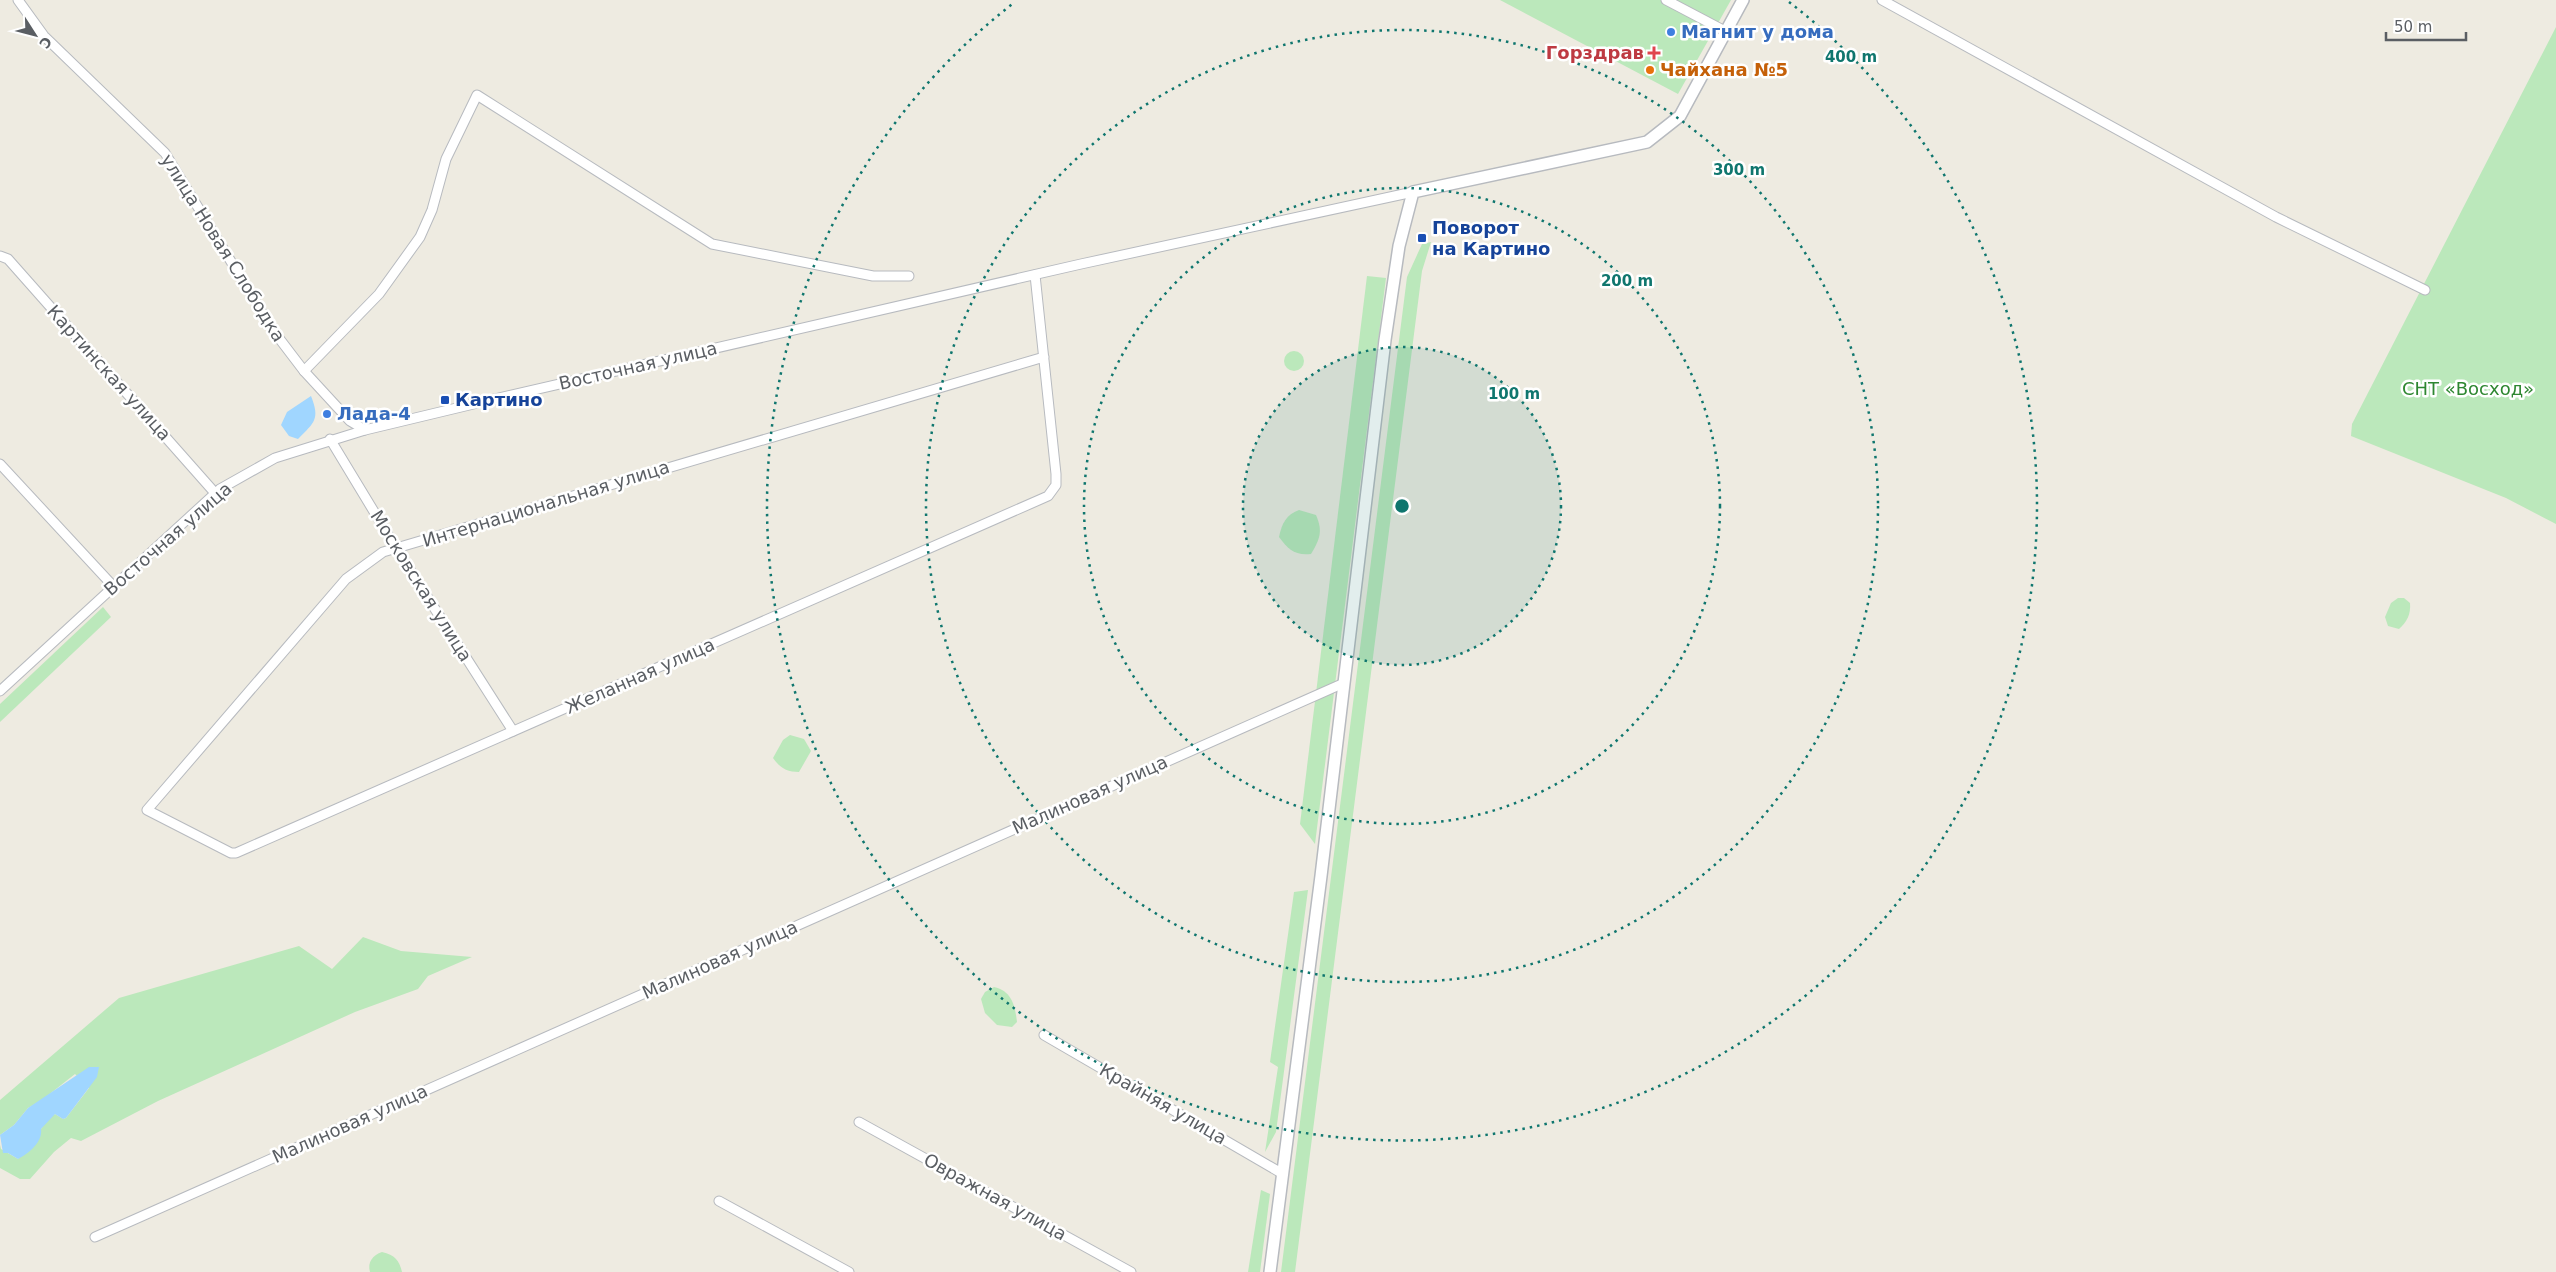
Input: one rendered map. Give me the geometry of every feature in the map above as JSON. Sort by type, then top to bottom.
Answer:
[{"type":"street","name":"улица Новая Слободка","points":[[18,0],[44,36],[165,153],[272,329],[304,371],[350,421],[365,430]]},
{"type":"street","points":[[1666,0],[1725,31]]},
{"type":"street","points":[[1270,1272],[1385,340],[1399,246],[1412,192],[1648,142],[1680,116],[1743,0]]},
{"type":"street","points":[[1882,0],[2276,217],[2425,290]]},
{"type":"street","points":[[304,371],[379,294],[420,237],[432,210],[446,159],[477,95],[712,244],[873,276],[909,276]]},
{"type":"street","name":"Восточная улица","points":[[0,691],[215,493],[275,458],[330,439],[365,430],[1035,275],[1412,192]]},
{"type":"street","name":"Картинская улица","points":[[0,256],[8,259],[215,493]]},
{"type":"street","points":[[1035,275],[1044,356]]},
{"type":"street","name":"Желанная улица","points":[[231,853],[1048,496],[1056,485],[1056,474],[1044,356]]},
{"type":"street","name":"Интернациональная улица","points":[[231,853],[147,810],[346,578],[383,552],[1044,356]]},
{"type":"street","name":"Московская улица","points":[[330,439],[396,548],[513,731]]},
{"type":"street","points":[[0,464],[114,587]]},
{"type":"street","name":"Малиновая улица","points":[[95,1237],[1344,682]]},
{"type":"street","name":"Крайняя улица","points":[[1044,1035],[1283,1174]]},
{"type":"street","name":"Овражная улица","points":[[859,1122],[1131,1272]]},
{"type":"street","points":[[719,1201],[849,1272]]},
{"type":"green space","points":[[1500,0],[1731,0],[1678,94]]},
{"type":"green space","name":"СНТ «Восход»","points":[[2556,27],[2556,524],[2506,498],[2351,436],[2352,424]]},
{"type":"green space","points":[[1431,242],[1422,271],[1295,1272],[1281,1272],[1407,277],[1422,244]]},
{"type":"green space","points":[[1367,276],[1386,278],[1315,844],[1300,824]]},
{"type":"green space","points":[[1294,351],[1301,354],[1304,361],[1301,368],[1294,371],[1287,368],[1284,361],[1287,354]]},
{"type":"green space","points":[[1299,510],[1316,515],[1318,521],[1320,535],[1311,554],[1301,554],[1292,551],[1279,537],[1285,520]]},
{"type":"green space","points":[[2398,598],[2404,598],[2410,603],[2408,618],[2399,629],[2388,626],[2385,617],[2391,603]]},
{"type":"green space","points":[[103,607],[111,617],[0,722],[0,704]]},
{"type":"green space","points":[[790,735],[804,739],[811,751],[799,772],[784,769],[773,758],[783,740]]},
{"type":"green space","points":[[1308,890],[1276,1132],[1265,1152],[1278,1067],[1270,1062],[1294,892]]},
{"type":"green space","points":[[363,937],[401,951],[472,957],[428,976],[418,989],[355,1012],[158,1101],[81,1141],[71,1138],[54,1152],[30,1179],[20,1179],[0,1168],[0,1145],[1,1149],[18,1159],[50,1117],[55,1114],[63,1119],[66,1118],[89,1088],[75,1074],[42,1100],[28,1108],[14,1125],[0,1135],[0,1100],[119,998],[299,946],[332,969]]},
{"type":"green space","points":[[994,987],[1005,992],[1012,1000],[1017,1022],[1012,1027],[997,1025],[985,1013],[981,999],[985,992]]},
{"type":"green space","points":[[1261,1190],[1270,1194],[1260,1272],[1248,1272]]},
{"type":"green space","points":[[382,1252],[396,1259],[402,1272],[370,1272],[369,1265],[372,1259]]},
{"type":"water","points":[[311,396],[315,410],[312,424],[298,439],[289,436],[281,425],[287,412]]},
{"type":"water","points":[[89,1067],[99,1067],[97,1077],[66,1118],[63,1119],[55,1114],[41,1129],[40,1138],[34,1147],[18,1159],[8,1153],[3,1153],[0,1135],[14,1125],[28,1108]]},
{"type":"place","name":"Магнит у дома","points":[[1671,32]]},
{"type":"place","name":"Горздрав","points":[[1654,53]]},
{"type":"place","name":"Чайхана №5","points":[[1650,70]]},
{"type":"place","name":"Поворот на Картино","points":[[1422,238]]},
{"type":"place","name":"Картино","points":[[445,400]]},
{"type":"place","name":"Лада-4","points":[[327,414]]}]
